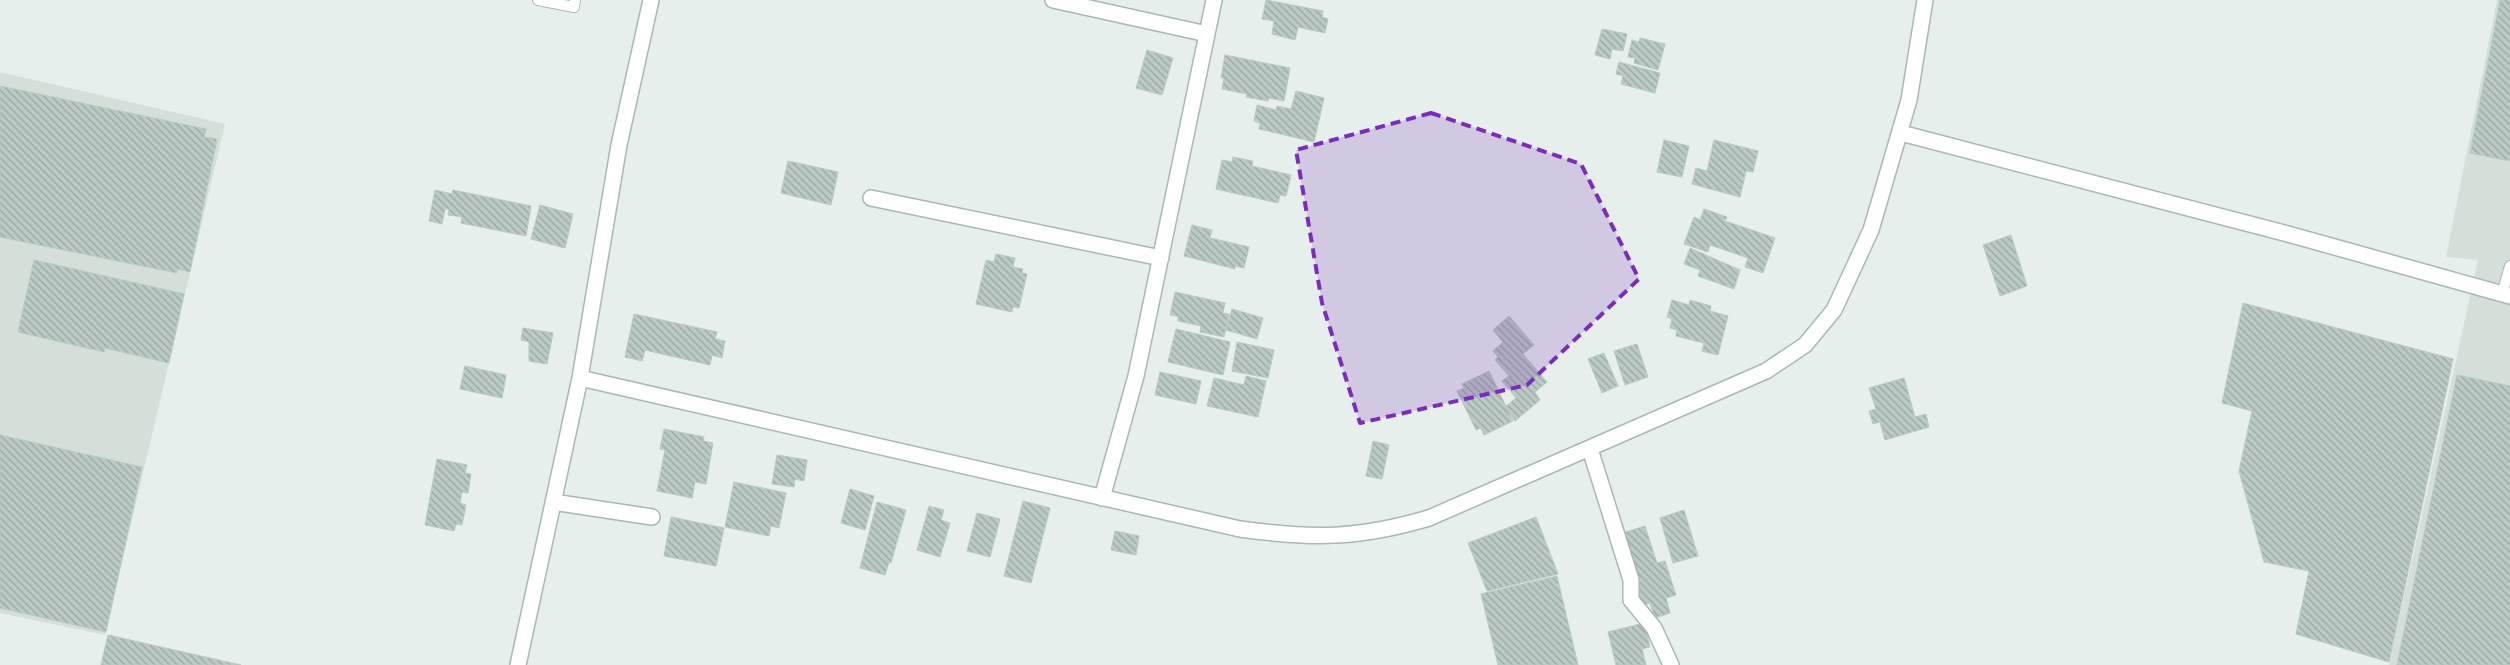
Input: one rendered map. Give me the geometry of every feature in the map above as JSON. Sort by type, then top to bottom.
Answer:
[{"type":"street","points":[[518,665],[580,378],[619,145],[651,0]]},
{"type":"street","points":[[1054,0],[1207,34]]},
{"type":"street","points":[[1102,498],[1136,376],[1214,0]]},
{"type":"street","points":[[580,378],[1240,529],[1296,536],[1368,533],[1429,518],[1766,371],[1805,345],[1834,310],[1871,230],[1901,133],[1909,100],[1926,0]]},
{"type":"street","points":[[1901,133],[1990,158],[2104,185],[2506,295]]},
{"type":"street","points":[[871,198],[1161,258]]},
{"type":"street","points":[[1590,449],[1631,580],[1631,600],[1654,628],[1671,665]]},
{"type":"street","points":[[553,502],[652,518]]},
{"type":"lane","points":[[538,0],[574,6],[575,0]]},
{"type":"lane","points":[[2506,295],[2510,266]]},
{"type":"highlighted area","points":[[1431,113],[1581,164],[1639,279],[1527,385],[1360,423],[1322,303],[1296,150]]},
{"type":"shaded area","points":[[2497,0],[2510,0],[2510,665],[2389,665],[2478,260],[2446,257]]},
{"type":"shaded area","points":[[0,72],[225,124],[105,635],[0,613]]},
{"type":"building","points":[[1266,0],[1323,11],[1322,17],[1328,19],[1325,33],[1298,27],[1295,40],[1272,34],[1274,21],[1262,19]]},
{"type":"building","points":[[2500,0],[2510,0],[2510,161],[2470,153]]},
{"type":"building","points":[[1602,29],[1627,34],[1623,51],[1612,49],[1610,59],[1595,55]]},
{"type":"building","points":[[1640,38],[1665,44],[1658,70],[1634,63],[1635,58],[1628,57],[1632,40],[1639,42]]},
{"type":"building","points":[[1147,50],[1173,58],[1162,95],[1136,88]]},
{"type":"building","points":[[1225,55],[1290,68],[1284,101],[1269,98],[1268,101],[1246,97],[1247,94],[1222,89],[1224,78],[1221,78]]},
{"type":"building","points":[[1619,62],[1660,73],[1655,93],[1621,84],[1623,76],[1616,74]]},
{"type":"building","points":[[0,86],[206,129],[204,137],[217,139],[190,272],[177,269],[177,273],[0,237]]},
{"type":"building","points":[[1296,91],[1324,98],[1314,142],[1259,129],[1260,123],[1254,121],[1257,105],[1276,110],[1277,106],[1291,109]]},
{"type":"building","points":[[1664,140],[1689,146],[1682,177],[1657,172]]},
{"type":"building","points":[[1714,140],[1758,151],[1753,172],[1746,171],[1740,197],[1692,184],[1696,168],[1707,171]]},
{"type":"building","points":[[1233,157],[1253,161],[1252,166],[1291,175],[1286,196],[1280,195],[1278,203],[1216,189],[1222,160],[1232,162]]},
{"type":"building","points":[[788,161],[838,172],[831,205],[781,193]]},
{"type":"building","points":[[435,190],[452,194],[453,190],[531,206],[526,236],[461,223],[462,217],[448,215],[449,209],[445,209],[442,224],[429,221]]},
{"type":"building","points":[[540,205],[573,214],[565,248],[531,239]]},
{"type":"building","points":[[1704,209],[1727,217],[1725,221],[1775,238],[1763,273],[1745,267],[1748,258],[1710,245],[1708,252],[1684,244],[1694,217],[1700,220]]},
{"type":"building","points":[[1192,225],[1212,230],[1210,238],[1249,247],[1244,268],[1235,266],[1235,269],[1184,256]]},
{"type":"building","points":[[2011,235],[2027,286],[2000,296],[1983,245]]},
{"type":"building","points":[[1690,248],[1740,270],[1734,289],[1698,276],[1700,270],[1684,264]]},
{"type":"building","points":[[996,254],[1015,258],[1013,267],[1023,269],[1022,273],[1027,274],[1019,308],[1013,307],[1012,312],[976,304],[986,260],[994,262]]},
{"type":"building","points":[[34,260],[184,294],[169,363],[105,348],[104,352],[18,332]]},
{"type":"building","points":[[1175,292],[1225,303],[1223,313],[1229,314],[1224,337],[1200,332],[1201,326],[1178,321],[1178,316],[1170,315]]},
{"type":"building","points":[[1672,300],[1689,305],[1690,300],[1711,306],[1710,311],[1728,316],[1718,355],[1702,351],[1704,343],[1676,336],[1677,330],[1670,328],[1672,319],[1667,317]]},
{"type":"building","points":[[2243,303],[2453,359],[2389,662],[2296,634],[2309,571],[2264,562],[2239,471],[2252,411],[2222,403]]},
{"type":"building","points":[[1232,309],[1263,318],[1257,339],[1226,330]]},
{"type":"building","points":[[634,314],[717,332],[715,339],[725,341],[722,358],[712,355],[710,365],[645,350],[642,361],[625,357]]},
{"type":"building","points":[[1509,316],[1534,345],[1523,354],[1547,382],[1535,392],[1540,400],[1515,421],[1506,406],[1516,398],[1502,381],[1509,376],[1495,360],[1498,357],[1493,351],[1503,342],[1493,330]]},
{"type":"building","points":[[523,328],[553,333],[547,364],[529,361],[529,342],[521,340]]},
{"type":"building","points":[[1176,329],[1230,342],[1223,375],[1168,362]]},
{"type":"building","points":[[1237,342],[1274,350],[1268,378],[1232,371]]},
{"type":"building","points":[[1637,344],[1648,377],[1625,385],[1614,351]]},
{"type":"building","points":[[1604,353],[1618,386],[1602,393],[1588,359]]},
{"type":"building","points":[[465,366],[506,375],[502,398],[460,389]]},
{"type":"building","points":[[1489,371],[1513,421],[1484,435],[1481,428],[1476,430],[1457,391],[1464,388],[1462,384]]},
{"type":"building","points":[[1160,372],[1201,381],[1196,404],[1155,395]]},
{"type":"building","points":[[2457,375],[2510,386],[2510,665],[2397,665]]},
{"type":"building","points":[[1246,376],[1266,381],[1258,417],[1207,406],[1214,378],[1244,385]]},
{"type":"building","points":[[1904,378],[1915,417],[1926,414],[1929,427],[1885,440],[1880,422],[1873,424],[1869,411],[1876,409],[1869,388]]},
{"type":"building","points":[[664,429],[704,437],[703,441],[713,443],[706,484],[695,482],[692,498],[657,491],[665,450],[660,449]]},
{"type":"building","points":[[0,435],[142,467],[106,632],[0,608]]},
{"type":"building","points":[[1373,441],[1389,445],[1382,479],[1366,476]]},
{"type":"building","points":[[777,455],[807,460],[804,481],[795,479],[794,487],[772,484]]},
{"type":"building","points":[[437,459],[467,465],[465,473],[471,474],[468,493],[462,492],[460,503],[466,505],[462,525],[456,524],[454,531],[425,525]]},
{"type":"building","points":[[734,482],[786,493],[779,528],[771,526],[769,536],[725,527]]},
{"type":"building","points":[[850,489],[874,496],[865,530],[841,523]]},
{"type":"building","points":[[1023,501],[1050,508],[1031,583],[1004,576]]},
{"type":"building","points":[[877,502],[906,510],[891,563],[889,562],[885,575],[860,568]]},
{"type":"building","points":[[929,506],[944,510],[941,520],[950,523],[940,557],[917,550]]},
{"type":"building","points":[[1684,510],[1698,556],[1673,563],[1660,518]]},
{"type":"building","points":[[977,513],[1000,519],[990,557],[967,551]]},
{"type":"building","points":[[671,517],[724,528],[716,566],[664,556]]},
{"type":"building","points":[[1536,517],[1558,574],[1487,591],[1468,543]]},
{"type":"building","points":[[1645,526],[1657,563],[1665,561],[1676,595],[1666,598],[1670,613],[1655,618],[1650,603],[1641,606],[1623,533]]},
{"type":"building","points":[[1115,531],[1139,536],[1136,555],[1111,550]]},
{"type":"building","points":[[1557,576],[1578,665],[1498,665],[1481,594]]},
{"type":"building","points":[[1644,623],[1650,647],[1642,649],[1646,665],[1616,665],[1608,632]]},
{"type":"building","points":[[108,635],[241,665],[101,665]]}]
